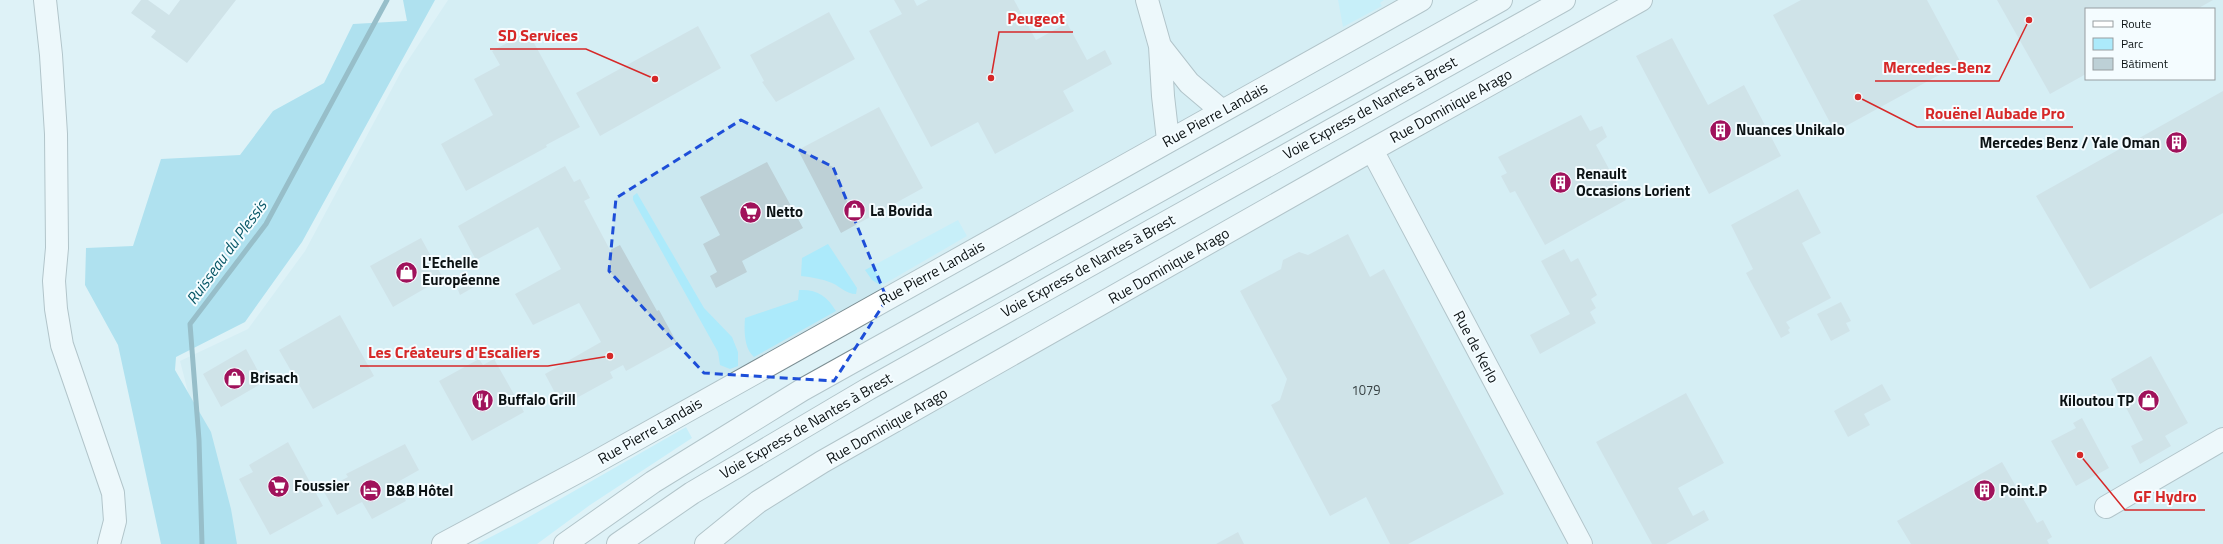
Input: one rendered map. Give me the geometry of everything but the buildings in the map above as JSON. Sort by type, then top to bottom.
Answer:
[{"type":"main road","points":[[45,0],[51,55],[56,134],[57,248],[54,281],[56,309],[62,345],[113,493],[115,521],[110,544]]},
{"type":"main road","points":[[1147,0],[1160,46],[1163,96],[1168,140]]},
{"type":"main road","name":"Rue Pierre Landais","points":[[443,544],[585,468],[1168,140],[1421,0]]},
{"type":"main road","name":"Voie Express de Nantes à Brest","points":[[564,544],[653,482],[802,390],[1501,0]]},
{"type":"main road","name":"Voie Express de Nantes à Brest","points":[[618,544],[692,493],[868,389],[1564,0]]},
{"type":"main road","name":"Rue Dominique Arago","points":[[706,544],[758,502],[822,462],[1372,150],[1641,0]]},
{"type":"main road","points":[[1160,46],[1189,83],[1222,111]]},
{"type":"main road","name":"Rue de Kerlo","points":[[1372,150],[1581,544]]},
{"type":"main road","points":[[2106,507],[2223,439]]},
{"type":"highlighted area","points":[[741,120],[833,167],[887,299],[834,381],[704,373],[609,271],[616,198]]},
{"type":"shaded area","points":[[403,0],[435,0],[302,242],[245,322],[176,357],[175,370],[211,432],[231,509],[237,544],[161,544],[118,345],[85,285],[86,248],[133,246],[161,159],[240,155],[273,111],[324,83],[353,24],[407,21]]},
{"type":"shaded area","points":[[448,0],[1421,0],[443,544],[227,544],[180,361],[248,329],[305,251],[403,68]]},
{"type":"shaded area","points":[[1641,0],[2223,0],[2223,544],[706,544],[716,535]]},
{"type":"green space","points":[[1338,0],[1384,0],[1380,3],[1382,6],[1343,27]]},
{"type":"green space","points":[[637,193],[704,308],[732,337],[738,352],[738,366],[730,369],[720,365],[718,352],[633,200],[633,196]]},
{"type":"green space","points":[[958,220],[967,236],[886,283],[880,285],[872,280],[865,270]]},
{"type":"green space","points":[[828,244],[857,288],[856,294],[846,292],[824,280],[801,276],[802,258]]},
{"type":"green space","points":[[799,290],[821,294],[829,301],[836,311],[754,357],[746,344],[745,318],[798,300]]},
{"type":"green space","points":[[686,427],[692,438],[590,505],[537,544],[477,544],[520,522]]},
{"type":"waterway","name":"Ruisseau du Plessis","points":[[202,544],[199,440],[190,324],[266,224],[387,0]]},
{"type":"place","name":"Mercedes-Benz","points":[[2029,20]]},
{"type":"place","name":"Peugeot","points":[[991,78]]},
{"type":"place","name":"SD Services","points":[[655,79]]},
{"type":"place","name":"Rouënel Aubade Pro","points":[[1858,97]]},
{"type":"place","name":"Nuances Unikalo","points":[[1721,130]]},
{"type":"place","name":"Mercedes Benz / Yale Oman","points":[[2176,143]]},
{"type":"place","name":"Renault Occasions Lorient","points":[[1561,183]]},
{"type":"place","name":"La Bovida","points":[[854,211]]},
{"type":"place","name":"Netto","points":[[751,212]]},
{"type":"place","name":"L'Echelle Européenne","points":[[406,272]]},
{"type":"place","name":"Les Créateurs d'Escaliers","points":[[610,356]]},
{"type":"place","name":"Brisach","points":[[234,378]]},
{"type":"place","name":"Buffalo Grill","points":[[483,400]]},
{"type":"place","name":"Kiloutou TP","points":[[2149,401]]},
{"type":"place","name":"GF Hydro","points":[[2080,455]]},
{"type":"place","name":"Foussier","points":[[278,486]]},
{"type":"place","name":"B&B Hôtel","points":[[371,491]]},
{"type":"place","name":"Point.P","points":[[1984,491]]}]
